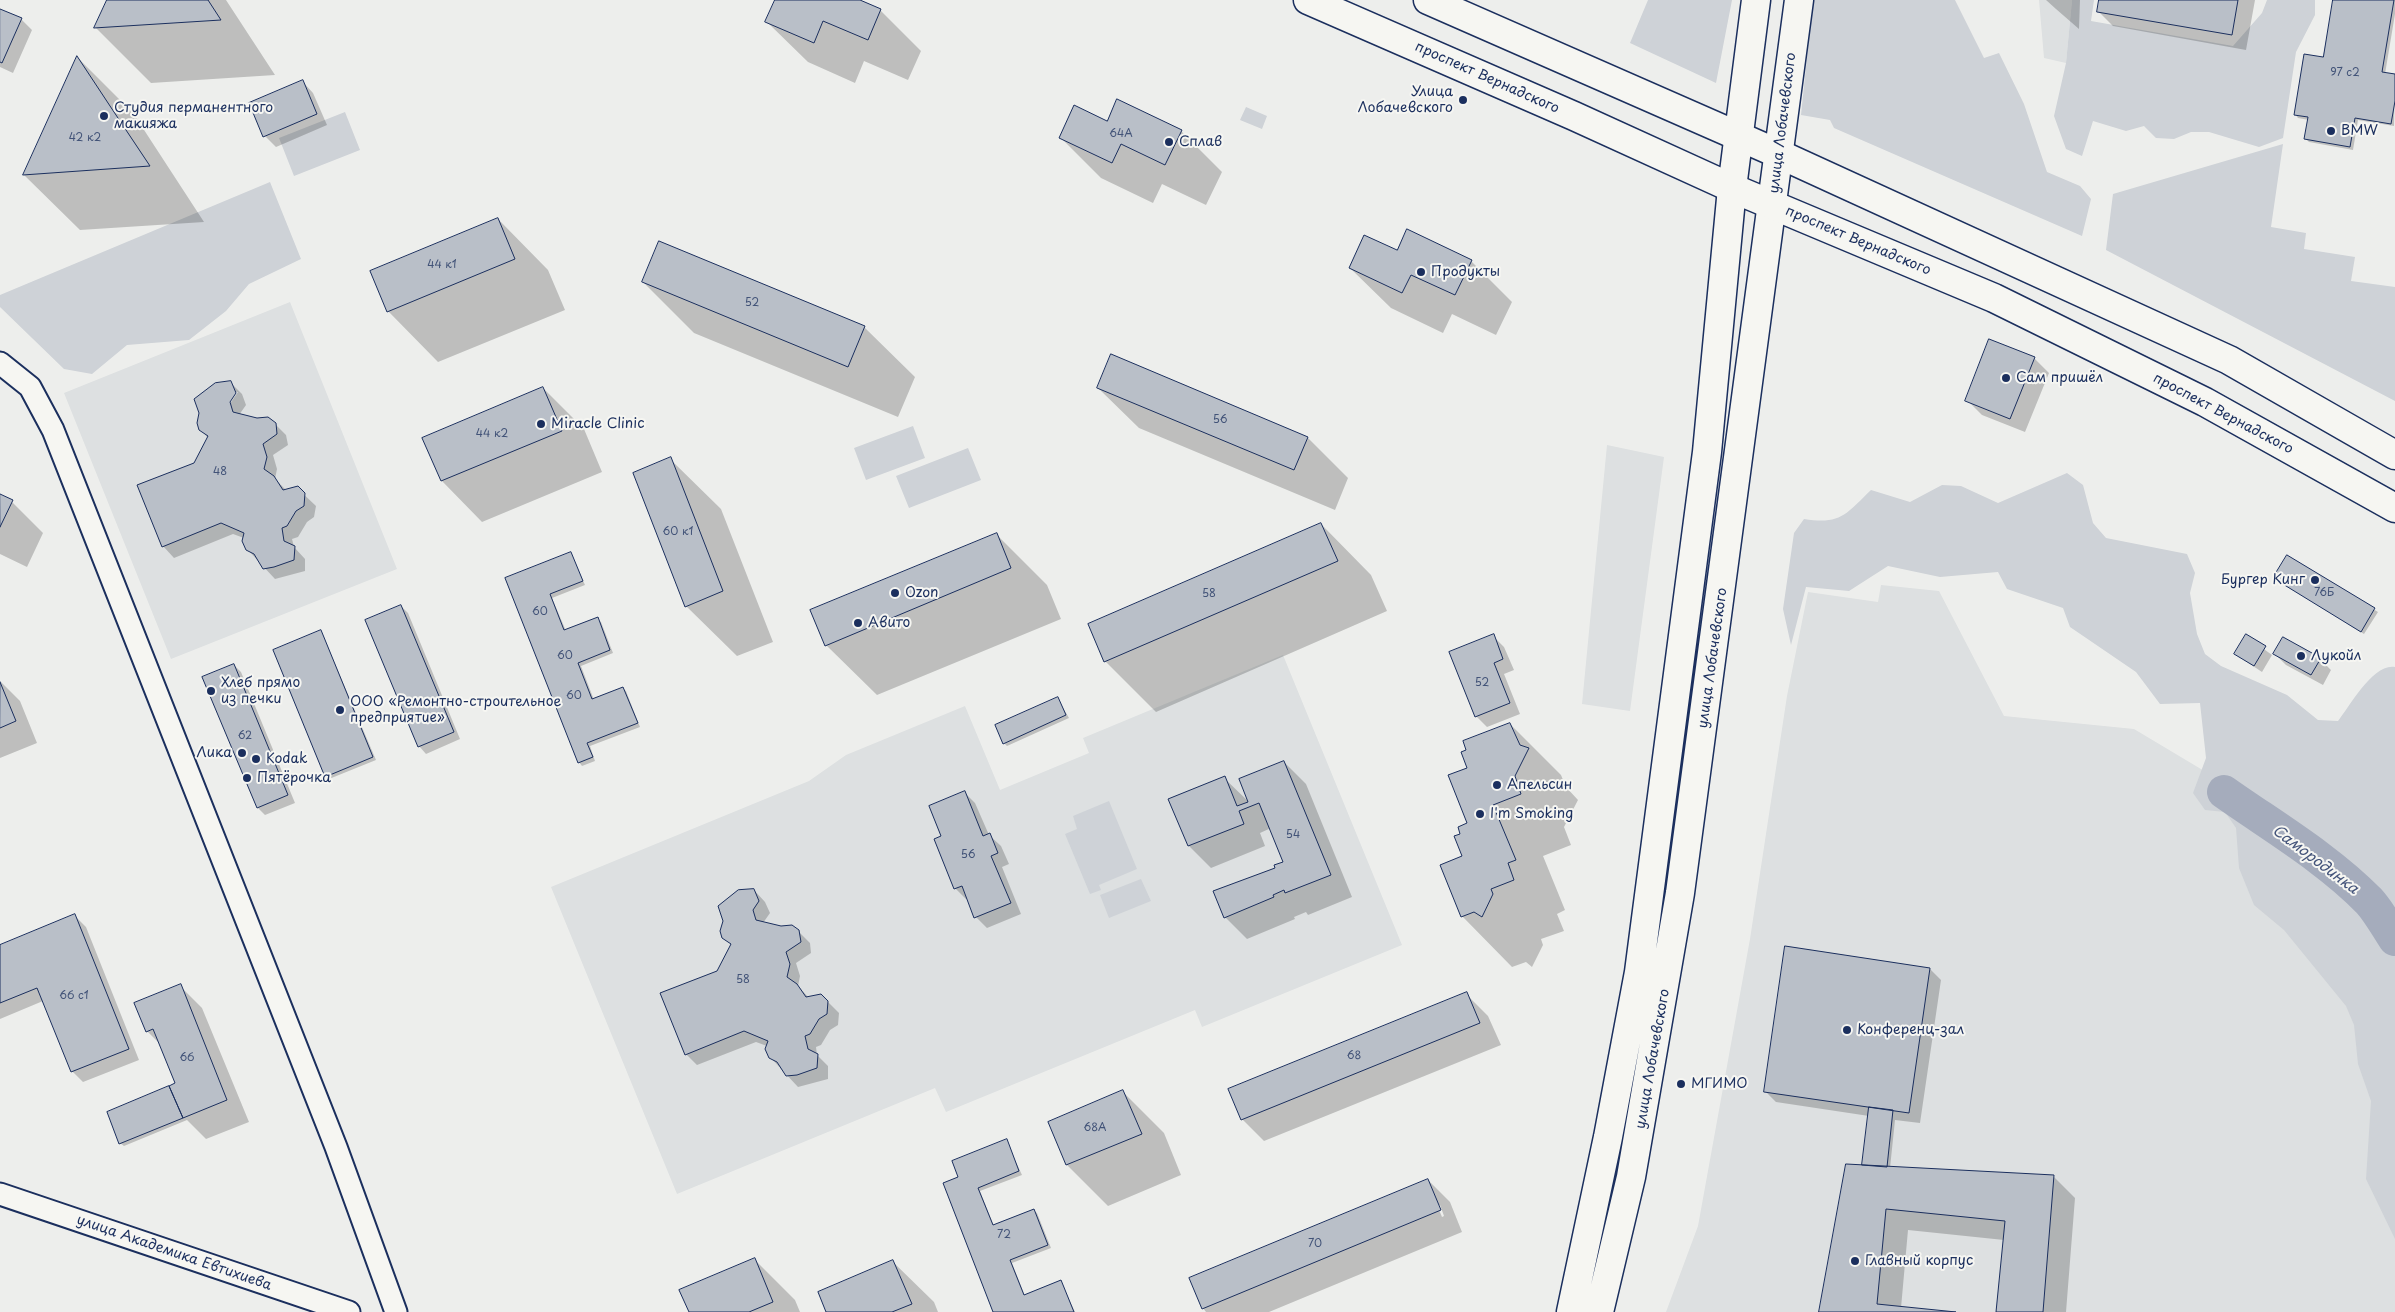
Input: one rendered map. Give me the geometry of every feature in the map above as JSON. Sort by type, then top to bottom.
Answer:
[{"type":"main road","name":"проспект Вернадского","points":[[1308,0],[1574,116],[1732,188],[1994,298],[2205,402],[2395,508]]},
{"type":"main road","points":[[1428,0],[1738,138],[1779,154],[2229,360],[2395,455]]},
{"type":"main road","name":"улица Лобачевского","points":[[1572,1312],[1608,1137],[1642,953],[1708,452],[1732,188],[1756,0]]},
{"type":"main road","name":"улица Лобачевского","points":[[1598,1312],[1631,1177],[1679,902],[1779,154],[1781,118],[1799,0]]},
{"type":"street","points":[[0,363],[30,387],[53,430],[333,1138],[396,1312]]},
{"type":"street","name":"улица Академика Евтихиева","points":[[0,1194],[349,1312]]},
{"type":"shaded area","points":[[1648,0],[1732,0],[1716,83],[1630,43]]},
{"type":"shaded area","points":[[1813,0],[1955,0],[1984,58],[1999,53],[2024,104],[2047,172],[2080,186],[2091,199],[2082,236],[1834,128],[1830,120],[1801,115]]},
{"type":"shaded area","points":[[2039,0],[2072,0],[2066,63],[2044,58]]},
{"type":"shaded area","points":[[2072,0],[2094,0],[2091,21],[2233,46],[2262,13],[2267,0],[2315,0],[2315,15],[2296,52],[2283,138],[2259,147],[2209,132],[2191,132],[2174,139],[2156,138],[2144,126],[2126,131],[2093,121],[2082,156],[2066,149],[2054,116],[2066,63]]},
{"type":"shaded area","points":[[1246,107],[1267,116],[1262,129],[1240,120]]},
{"type":"shaded area","points":[[345,112],[360,150],[294,176],[279,138]]},
{"type":"shaded area","points":[[2283,144],[2271,227],[2306,233],[2304,249],[2355,257],[2351,281],[2395,287],[2395,401],[2106,250],[2113,194]]},
{"type":"shaded area","points":[[270,182],[301,259],[249,284],[226,311],[189,340],[127,345],[92,374],[64,369],[0,307],[0,295]]},
{"type":"shaded area","points":[[290,302],[397,569],[171,659],[64,393]]},
{"type":"shaded area","points":[[913,426],[925,458],[866,480],[854,448]]},
{"type":"shaded area","points":[[1607,445],[1664,457],[1630,711],[1582,704]]},
{"type":"shaded area","points":[[968,448],[981,480],[909,508],[896,476]]},
{"type":"shaded area","points":[[2067,473],[2083,485],[2093,523],[2106,538],[2187,554],[2195,573],[2190,593],[2197,634],[2205,654],[2221,666],[2287,695],[2318,720],[2338,721],[2370,678],[2387,668],[2395,667],[2395,1239],[2366,1179],[2371,1101],[2358,1064],[2354,1025],[2346,1006],[2284,930],[2254,905],[2239,868],[2236,828],[2225,812],[2205,810],[2193,793],[2206,758],[2200,703],[2160,704],[2136,672],[2070,627],[2063,608],[2007,589],[1998,572],[1940,577],[1888,566],[1849,591],[1806,587],[1791,645],[1783,609],[1794,533],[1804,519],[1827,520],[1842,516],[1871,490],[1910,502],[1942,485],[1961,486],[1998,503]]},
{"type":"shaded area","points":[[1881,585],[1939,591],[2004,716],[2134,729],[2395,885],[2395,1312],[1666,1312],[1698,1226],[1750,939],[1787,696],[1808,592],[1878,602]]},
{"type":"shaded area","points":[[1283,655],[1402,945],[1202,1027],[1195,1010],[946,1112],[935,1088],[677,1194],[551,887],[809,781],[846,755],[965,706],[1000,790],[1089,753],[1083,738]]},
{"type":"shaded area","points":[[1109,801],[1137,869],[1099,885],[1101,890],[1090,894],[1065,834],[1077,829],[1073,816]]},
{"type":"shaded area","points":[[1141,879],[1151,901],[1109,918],[1100,895]]},
{"type":"building","points":[[107,0],[208,0],[221,20],[94,28]]},
{"type":"building","points":[[775,0],[860,0],[881,9],[868,40],[823,21],[814,43],[765,22]]},
{"type":"building","points":[[2099,0],[2238,0],[2232,35],[2097,12]]},
{"type":"building","points":[[2333,0],[2394,0],[2382,72],[2395,74],[2395,101],[2391,124],[2355,118],[2350,147],[2304,139],[2308,117],[2294,115],[2304,54],[2323,57]]},
{"type":"building","points":[[0,9],[22,18],[2,63],[0,62]]},
{"type":"building","points":[[77,56],[112,109],[150,166],[23,175]]},
{"type":"building","points":[[303,80],[317,114],[263,137],[249,103]]},
{"type":"building","points":[[1117,99],[1182,130],[1165,165],[1121,144],[1112,163],[1059,138],[1074,105],[1107,121]]},
{"type":"building","points":[[498,218],[515,259],[387,312],[370,271]]},
{"type":"building","points":[[1407,229],[1472,260],[1455,295],[1411,275],[1402,293],[1349,268],[1364,235],[1397,250]]},
{"type":"building","points":[[659,241],[865,326],[848,367],[642,282]]},
{"type":"building","points":[[1989,339],[2035,357],[2010,419],[1965,401]]},
{"type":"building","points":[[1111,354],[1308,437],[1294,470],[1097,388]]},
{"type":"building","points":[[231,381],[236,393],[230,402],[233,412],[257,418],[268,417],[276,423],[277,434],[263,444],[267,457],[264,469],[274,476],[283,490],[298,486],[305,493],[304,506],[296,511],[287,526],[282,528],[284,541],[295,546],[294,560],[274,567],[263,569],[254,554],[246,550],[242,541],[244,533],[221,523],[162,547],[137,485],[194,463],[208,436],[199,430],[197,423],[199,413],[194,399],[215,383]]},
{"type":"building","points":[[543,387],[562,431],[441,481],[422,438]]},
{"type":"building","points":[[671,457],[723,591],[685,607],[633,473]]},
{"type":"building","points":[[0,494],[13,500],[0,527]]},
{"type":"building","points":[[1321,523],[1338,561],[1104,662],[1088,624]]},
{"type":"building","points":[[997,533],[1011,568],[825,646],[810,610]]},
{"type":"building","points":[[571,552],[583,581],[550,594],[564,630],[598,617],[610,650],[578,663],[592,699],[623,687],[638,723],[587,743],[593,757],[578,763],[505,578]]},
{"type":"building","points":[[2287,555],[2375,608],[2361,632],[2273,578]]},
{"type":"building","points":[[401,605],[454,732],[418,747],[365,620]]},
{"type":"building","points":[[321,630],[373,757],[325,777],[273,650]]},
{"type":"building","points":[[1494,634],[1503,659],[1494,663],[1510,703],[1475,717],[1449,652]]},
{"type":"building","points":[[2246,634],[2266,646],[2254,666],[2234,654]]},
{"type":"building","points":[[2283,637],[2321,658],[2311,675],[2273,654]]},
{"type":"building","points":[[234,664],[288,795],[257,808],[202,677]]},
{"type":"building","points":[[0,682],[16,721],[0,728]]},
{"type":"building","points":[[1058,697],[1066,715],[1003,744],[995,725]]},
{"type":"building","name":"I'm Smoking","points":[[1510,723],[1520,745],[1529,748],[1515,776],[1521,794],[1493,805],[1516,860],[1508,863],[1514,880],[1491,889],[1493,894],[1482,917],[1474,912],[1461,917],[1440,865],[1462,856],[1454,836],[1460,834],[1458,827],[1467,823],[1448,775],[1467,768],[1461,752],[1466,750],[1463,741]]},
{"type":"building","points":[[1284,761],[1331,875],[1285,893],[1284,890],[1273,895],[1274,897],[1224,918],[1213,891],[1275,868],[1274,865],[1283,862],[1259,803],[1239,811],[1244,824],[1188,846],[1168,799],[1225,776],[1237,806],[1248,802],[1239,779]]},
{"type":"building","points":[[965,791],[983,836],[990,833],[998,853],[991,856],[1011,903],[974,918],[962,886],[954,889],[934,839],[941,836],[929,806]]},
{"type":"building","points":[[754,889],[759,901],[753,910],[756,920],[781,926],[792,925],[799,930],[801,942],[786,952],[790,964],[787,977],[797,984],[806,997],[821,994],[828,1001],[827,1014],[819,1019],[810,1034],[805,1036],[808,1049],[818,1054],[817,1068],[797,1075],[786,1076],[777,1062],[769,1058],[765,1049],[768,1041],[744,1031],[685,1055],[660,993],[717,971],[731,944],[722,938],[720,931],[723,921],[718,906],[738,890]]},
{"type":"building","points":[[75,914],[129,1049],[71,1072],[37,988],[0,1003],[0,945]]},
{"type":"building","name":"Конференц-зал","points":[[1785,946],[1930,968],[1909,1113],[1764,1092]]},
{"type":"building","points":[[181,984],[227,1100],[183,1118],[169,1086],[175,1083],[153,1029],[146,1032],[134,1003]]},
{"type":"building","points":[[1467,992],[1480,1023],[1241,1120],[1228,1089]]},
{"type":"building","points":[[169,1086],[183,1118],[119,1144],[107,1112]]},
{"type":"building","points":[[1123,1090],[1142,1134],[1066,1165],[1048,1122]]},
{"type":"building","points":[[1869,1107],[1893,1110],[1887,1167],[1862,1165]]},
{"type":"building","points":[[1007,1139],[1019,1171],[978,1188],[993,1225],[1034,1209],[1048,1245],[1010,1260],[1024,1295],[1061,1280],[1074,1312],[993,1312],[943,1183],[958,1177],[952,1161]]},
{"type":"building","name":"Главный корпус","points":[[1846,1164],[2054,1175],[2043,1312],[1996,1312],[2005,1221],[1886,1209],[1877,1304],[1956,1312],[1819,1312]]},
{"type":"building","points":[[1428,1179],[1441,1210],[1202,1309],[1189,1278]]},
{"type":"building","points":[[755,1258],[773,1302],[749,1312],[689,1312],[679,1290]]},
{"type":"building","points":[[893,1260],[912,1304],[892,1312],[826,1312],[818,1292]]},
{"type":"waterway","name":"Самородинка","points":[[2224,792],[2299,843],[2353,885],[2373,905],[2395,939]]},
{"type":"place","name":"Улица Лобачевского","points":[[1463,100]]},
{"type":"place","name":"Студия перманентного макияжа","points":[[104,116]]},
{"type":"place","name":"BMW","points":[[2331,131]]},
{"type":"place","name":"Сплав","points":[[1169,142]]},
{"type":"place","name":"Продукты","points":[[1421,272]]},
{"type":"place","name":"Сам пришёл","points":[[2006,378]]},
{"type":"place","name":"Miracle Clinic","points":[[541,424]]},
{"type":"place","name":"Бургер Кинг","points":[[2315,580]]},
{"type":"place","name":"Ozon","points":[[895,593]]},
{"type":"place","name":"Авито","points":[[858,623]]},
{"type":"place","name":"Лукойл","points":[[2301,656]]},
{"type":"place","name":"Хлеб прямо из печки","points":[[211,691]]},
{"type":"place","name":"ООО «Ремонтно-строительное предприятие»","points":[[340,710]]},
{"type":"place","name":"Лика","points":[[242,753]]},
{"type":"place","name":"Kodak","points":[[256,759]]},
{"type":"place","name":"Пятёрочка","points":[[247,778]]},
{"type":"place","name":"Апельсин","points":[[1497,785]]},
{"type":"place","name":"I'm Smoking","points":[[1480,814]]},
{"type":"place","name":"Конференц-зал","points":[[1847,1030]]},
{"type":"place","name":"МГИМО","points":[[1681,1084]]},
{"type":"place","name":"Главный корпус","points":[[1855,1261]]}]
